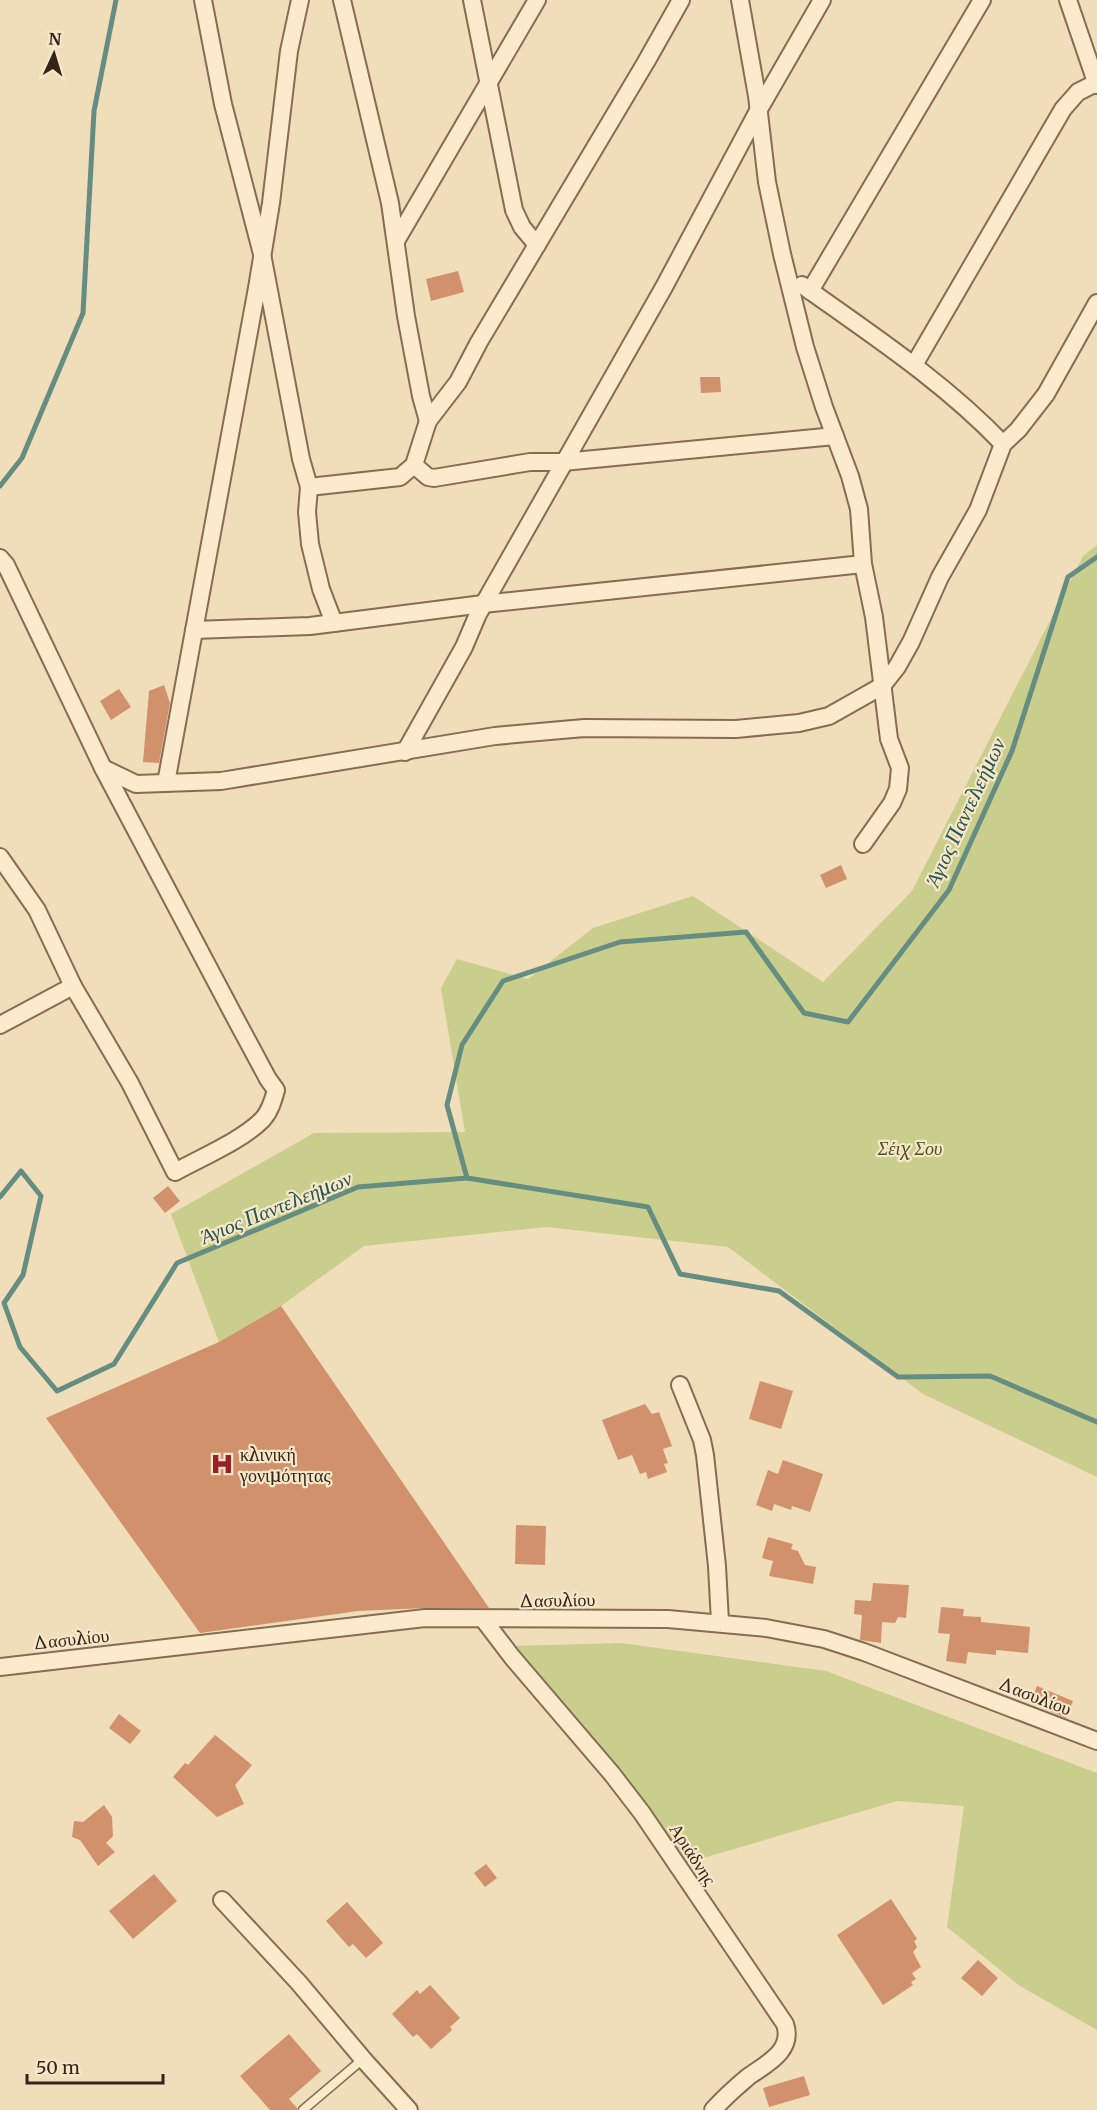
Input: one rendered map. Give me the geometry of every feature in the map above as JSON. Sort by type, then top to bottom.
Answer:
[{"type":"street","points":[[203,0],[223,104],[262,254],[301,459],[309,487],[307,512],[310,544],[321,589],[334,623]]},
{"type":"street","points":[[166,783],[271,203],[289,51],[300,0]]},
{"type":"street","points":[[342,0],[390,203],[405,316],[428,421]]},
{"type":"street","points":[[472,0],[514,210],[522,227],[537,245]]},
{"type":"street","points":[[396,241],[537,0]]},
{"type":"street","points":[[309,487],[400,477],[414,465],[428,421],[469,364],[479,342],[681,0]]},
{"type":"street","points":[[740,0],[767,182],[788,275],[805,346],[850,476],[859,509],[863,564],[874,617],[888,739],[898,759],[900,778],[892,803],[863,844]]},
{"type":"street","points":[[405,752],[454,665],[483,604],[664,287],[758,111],[822,0]]},
{"type":"street","points":[[810,291],[982,0]]},
{"type":"street","points":[[914,366],[1063,109],[1078,92],[1097,84],[1068,0]]},
{"type":"street","points":[[788,275],[914,366],[980,419],[1003,444]]},
{"type":"street","points":[[102,768],[136,784],[221,781],[495,736],[566,729],[727,730],[799,723],[829,716],[882,686],[897,667],[911,642],[940,577],[978,510],[1003,444],[1018,430],[1046,394],[1097,303]]},
{"type":"street","points":[[414,465],[428,477],[434,478],[530,462],[563,462],[835,436]]},
{"type":"street","points":[[194,630],[334,623],[483,604],[863,564]]},
{"type":"street","points":[[0,857],[37,910],[73,986],[130,1083],[175,1172],[251,1129],[262,1119],[270,1109],[276,1090],[242,1031],[102,768],[1,565]]},
{"type":"street","points":[[0,1025],[73,986]]},
{"type":"street","points":[[680,1385],[702,1440],[717,1566],[720,1622]]},
{"type":"street","name":"Δασυλίου","points":[[0,1667],[424,1618],[668,1619],[720,1622],[824,1639],[1097,1740]]},
{"type":"street","name":"Αριάδνης","points":[[483,1619],[512,1657],[612,1774],[642,1814],[785,2023],[787,2037],[782,2050],[713,2110]]},
{"type":"street","points":[[222,1900],[299,1983],[409,2110]]},
{"type":"lane","points":[[303,2110],[363,2059]]},
{"type":"green space","name":"Σέιχ Σου","points":[[1097,545],[1097,1477],[923,1394],[728,1247],[546,1227],[364,1246],[281,1306],[219,1342],[171,1214],[314,1133],[465,1132],[441,988],[457,959],[528,979],[593,928],[693,896],[823,982],[912,891],[1083,556]]},
{"type":"green space","points":[[621,1643],[826,1671],[1097,1773],[1097,2030],[1020,1986],[947,1927],[964,1806],[897,1801],[683,1864],[513,1646]]},
{"type":"building","points":[[458,271],[464,292],[431,301],[426,279]]},
{"type":"building","points":[[700,377],[720,377],[721,392],[701,393]]},
{"type":"building","points":[[164,685],[170,703],[159,763],[143,762],[149,691]]},
{"type":"building","points":[[119,689],[131,707],[111,720],[100,701]]},
{"type":"building","points":[[841,865],[847,879],[826,888],[820,875]]},
{"type":"building","points":[[168,1186],[180,1201],[165,1213],[153,1198]]},
{"type":"building","points":[[281,1306],[489,1608],[358,1611],[200,1633],[46,1418],[219,1342]]},
{"type":"building","points":[[760,1381],[793,1391],[781,1429],[749,1419]]},
{"type":"building","points":[[645,1404],[652,1414],[659,1412],[672,1446],[663,1449],[668,1463],[664,1464],[667,1472],[648,1479],[646,1472],[640,1474],[632,1455],[618,1460],[602,1420]]},
{"type":"building","points":[[783,1460],[823,1474],[810,1512],[792,1506],[791,1510],[774,1504],[772,1511],[756,1505],[768,1470],[778,1474]]},
{"type":"building","points":[[516,1525],[546,1526],[545,1565],[515,1564]]},
{"type":"building","points":[[768,1537],[793,1544],[791,1549],[798,1551],[805,1565],[816,1567],[813,1584],[769,1576],[773,1561],[762,1558]]},
{"type":"building","points":[[873,1583],[909,1585],[906,1618],[898,1617],[895,1623],[882,1622],[881,1643],[860,1640],[862,1615],[854,1614],[855,1600],[871,1601]]},
{"type":"building","points":[[941,1607],[964,1609],[963,1616],[981,1617],[981,1622],[1030,1627],[1028,1653],[996,1650],[996,1655],[968,1652],[966,1664],[946,1661],[950,1634],[938,1633]]},
{"type":"building","points":[[1037,1686],[1073,1701],[1066,1718],[1030,1703]]},
{"type":"building","points":[[119,1714],[141,1731],[130,1744],[109,1728]]},
{"type":"building","points":[[215,1735],[252,1765],[235,1785],[244,1804],[217,1817],[173,1777],[185,1763],[188,1765]]},
{"type":"building","points":[[104,1805],[112,1817],[113,1836],[106,1843],[115,1852],[98,1866],[80,1840],[72,1837],[74,1821],[83,1822]]},
{"type":"building","points":[[486,1864],[497,1878],[485,1887],[474,1873]]},
{"type":"building","points":[[154,1874],[177,1901],[133,1939],[109,1911]]},
{"type":"building","points":[[891,1899],[917,1939],[914,1941],[917,1947],[913,1952],[921,1967],[912,1973],[916,1979],[911,1982],[913,1985],[883,2005],[837,1935]]},
{"type":"building","points":[[347,1902],[383,1943],[366,1958],[353,1944],[349,1947],[326,1921]]},
{"type":"building","points":[[978,1960],[998,1978],[982,1996],[961,1978]]},
{"type":"building","points":[[430,1985],[460,2018],[450,2027],[452,2030],[431,2049],[417,2034],[413,2037],[392,2014],[417,1990],[420,1994]]},
{"type":"building","points":[[289,2034],[321,2071],[289,2099],[297,2110],[270,2110],[240,2076]]},
{"type":"building","points":[[804,2076],[810,2095],[769,2107],[763,2088]]},
{"type":"waterway","points":[[0,486],[22,458],[83,313],[94,111],[116,0]]},
{"type":"waterway","name":"Άγιος Παντελεήμων","points":[[0,1197],[21,1171],[41,1196],[23,1275],[4,1303],[20,1347],[57,1391],[114,1364],[177,1263],[358,1187],[467,1178],[447,1105],[462,1045],[503,981],[620,942],[746,932],[804,1013],[848,1022],[949,890],[1012,751],[1068,577],[1097,557]]},
{"type":"waterway","points":[[467,1178],[648,1207],[680,1274],[779,1291],[898,1377],[990,1376],[1097,1422]]},
{"type":"place","name":"κλινική γονιμότητας","points":[[222,1464]]}]
